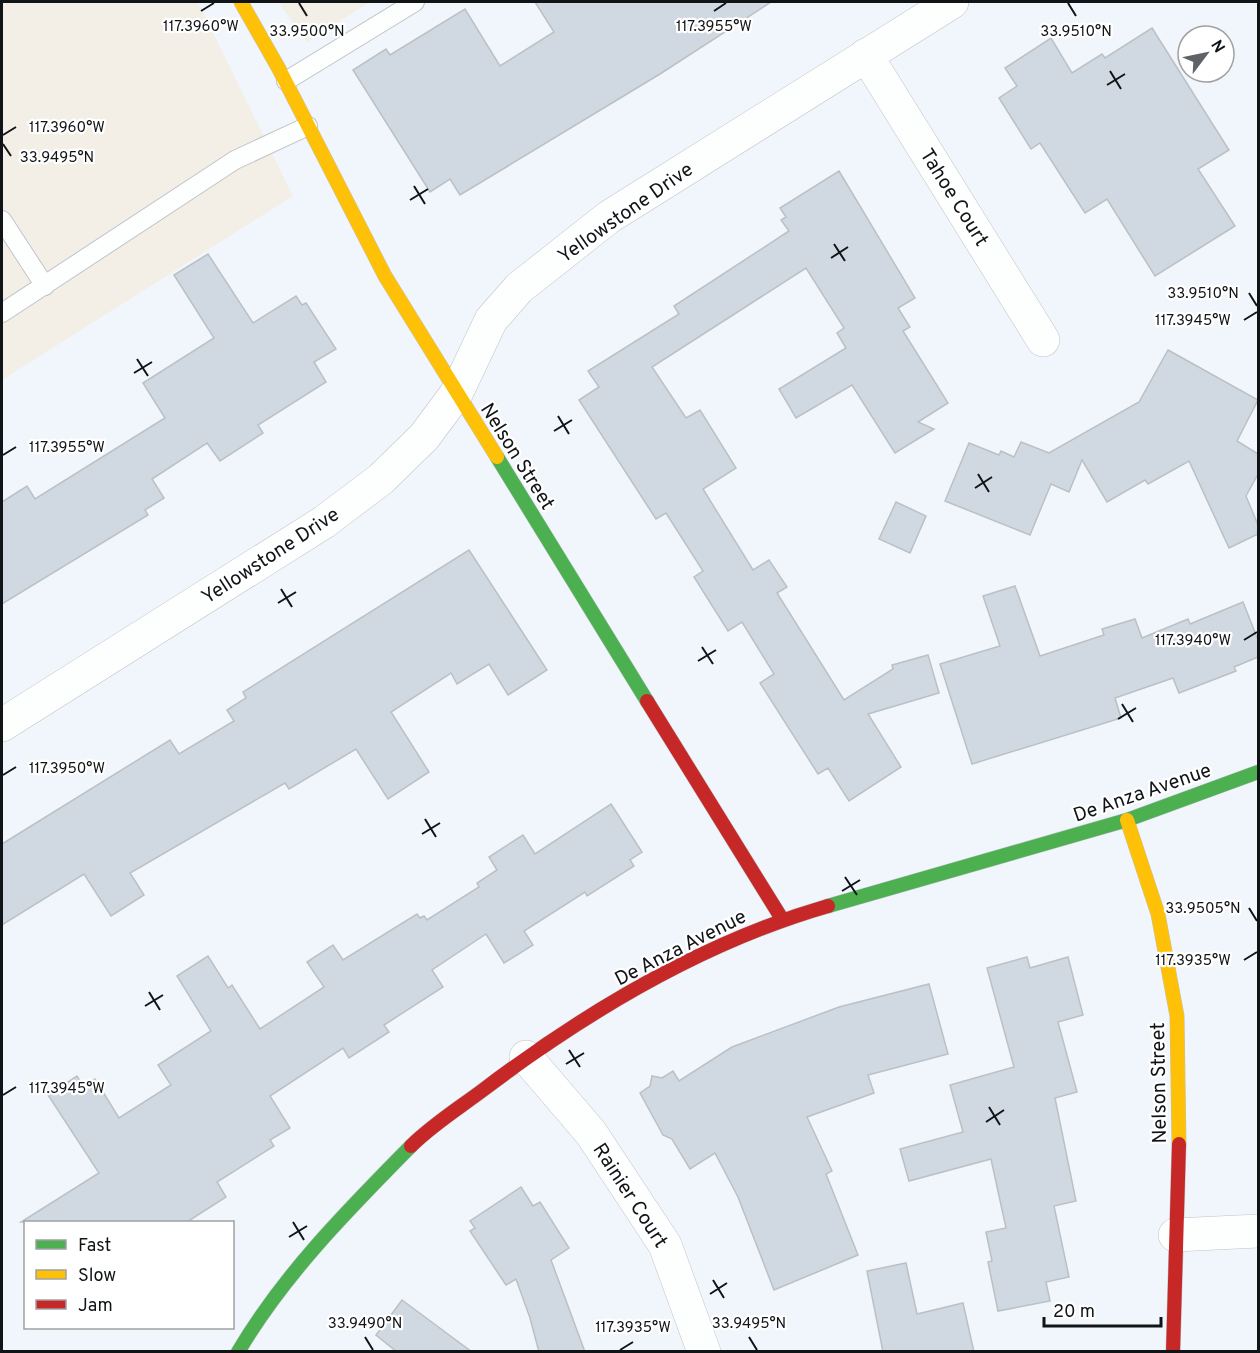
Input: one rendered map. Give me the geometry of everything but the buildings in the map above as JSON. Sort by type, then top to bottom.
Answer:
[{"type":"street","name":"Nelson Street","points":[[241,2],[286,81],[345,203],[385,276],[782,919]]},
{"type":"street","name":"Yellowstone Drive","points":[[2,725],[324,522],[381,479],[424,437],[456,394],[490,320],[519,288],[609,217],[952,2]]},
{"type":"street","name":"Tahoe Court","points":[[866,55],[1043,340]]},
{"type":"street","name":"De Anza Avenue","points":[[238,1352],[255,1323],[327,1231],[420,1137],[526,1057],[644,984],[710,950],[782,919],[1127,820],[1258,772]]},
{"type":"street","name":"Nelson Street","points":[[1127,820],[1158,914],[1177,1016],[1180,1118],[1173,1352]]},
{"type":"street","name":"Rainier Court","points":[[526,1057],[591,1133],[665,1245],[704,1352]]},
{"type":"street","points":[[1175,1235],[1258,1231]]},
{"type":"lane","points":[[286,81],[415,2]]},
{"type":"lane","points":[[2,313],[235,160],[308,126]]},
{"type":"lane","points":[[2,220],[45,286]]},
{"type":"shaded area","points":[[2,2],[198,2],[293,196],[2,380]]},
{"type":"shaded area","points":[[278,2],[370,2],[307,42]]},
{"type":"traffic: fast","points":[[497,457],[647,701]]},
{"type":"traffic: fast","points":[[828,906],[1127,820],[1258,772]]},
{"type":"traffic: fast","points":[[238,1352],[256,1323],[296,1269],[411,1146]]},
{"type":"traffic: slow","points":[[241,2],[279,69],[385,276],[497,457]]},
{"type":"traffic: slow","points":[[1127,820],[1158,914],[1177,1016],[1179,1144]]},
{"type":"traffic: jam","points":[[647,701],[782,919]]},
{"type":"traffic: jam","points":[[411,1146],[522,1061],[604,1007],[647,982],[736,939],[828,906]]},
{"type":"traffic: jam","points":[[1173,1352],[1179,1144]]}]
